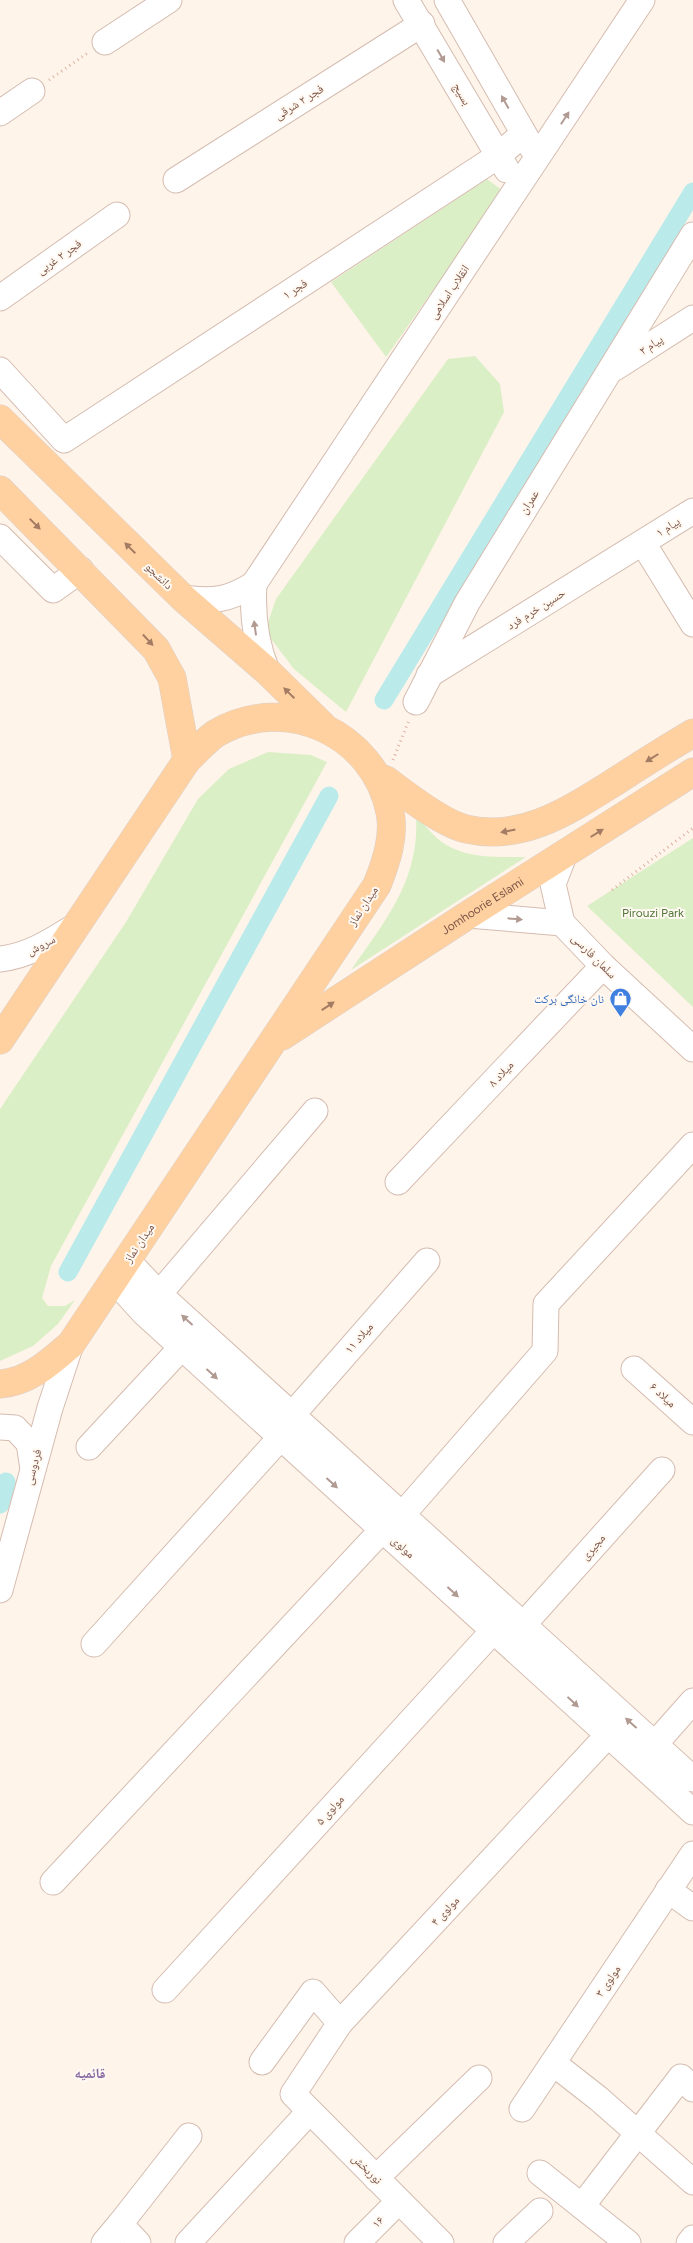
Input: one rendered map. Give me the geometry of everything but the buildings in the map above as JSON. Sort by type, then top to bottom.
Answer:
[{"type":"main road","name":"دانشجو","points":[[2,423],[183,598],[267,671],[324,726]]},
{"type":"main road","points":[[0,490],[81,570],[156,649],[172,678],[187,760]]},
{"type":"main road","name":"میدان نماز","points":[[0,1040],[187,760],[215,735],[250,720],[287,717],[324,726],[355,747],[382,778],[390,812],[390,850],[377,885],[71,1344],[43,1369],[8,1384],[0,1384]]},
{"type":"main road","points":[[382,778],[422,807],[464,829],[498,833],[531,826],[559,816],[693,732]]},
{"type":"main road","name":"Jomhoorie Eslami","points":[[272,1043],[468,914],[693,772]]},
{"type":"street","points":[[104,42],[169,0]]},
{"type":"street","name":"بسیج","points":[[406,0],[422,24],[498,156],[519,187]]},
{"type":"street","points":[[448,0],[538,159]]},
{"type":"street","name":"انقلاب اسلامی","points":[[254,584],[642,0]]},
{"type":"street","name":"فجر ۲ شرقی","points":[[176,180],[422,24]]},
{"type":"street","points":[[0,112],[32,92]]},
{"type":"street","name":"فجر ۱","points":[[0,370],[64,440],[498,156],[523,134]]},
{"type":"street","name":"فجر ۲ غربی","points":[[0,298],[117,216]]},
{"type":"street","name":"عمران","points":[[416,702],[467,603],[693,235]]},
{"type":"street","name":"پیام ۲","points":[[609,372],[693,318]]},
{"type":"street","name":"پیام ۱","points":[[643,543],[693,511]]},
{"type":"street","points":[[0,537],[54,590],[81,570]]},
{"type":"street","points":[[643,543],[693,624]]},
{"type":"street","name":"حسین خرم فرد","points":[[429,674],[643,543]]},
{"type":"street","points":[[183,598],[202,601],[221,600],[237,595],[254,584]]},
{"type":"street","points":[[254,584],[254,624],[258,650],[267,671]]},
{"type":"street","points":[[468,914],[562,923],[553,884],[565,853]]},
{"type":"street","name":"سلمان فارسی","points":[[562,923],[603,966],[693,1049]]},
{"type":"street","name":"سروش","points":[[0,959],[14,958],[46,944],[79,924]]},
{"type":"street","name":"میلاد ۸","points":[[398,1182],[603,966]]},
{"type":"street","points":[[151,1304],[315,1111]]},
{"type":"street","points":[[54,1882],[392,1522],[545,1351],[546,1304],[693,1145]]},
{"type":"street","name":"میلاد ۱۱","points":[[292,1415],[427,1260]]},
{"type":"street","name":"مولوی","points":[[120,1270],[151,1304],[182,1347],[281,1437],[523,1625],[692,1779]]},
{"type":"street","name":"مولوی","points":[[151,1304],[292,1415],[494,1630],[684,1805]]},
{"type":"street","name":"فردوسی","points":[[0,1590],[33,1469],[71,1344]]},
{"type":"street","points":[[89,1447],[182,1347]]},
{"type":"street","name":"میلاد ۶","points":[[634,1369],[693,1422]]},
{"type":"street","points":[[0,1427],[15,1428],[29,1443],[33,1469]]},
{"type":"street","points":[[94,1644],[281,1437]]},
{"type":"street","name":"مجیری","points":[[523,1625],[662,1470]]},
{"type":"street","name":"مولوی ۵","points":[[165,1990],[494,1630]]},
{"type":"street","points":[[654,1744],[693,1702]]},
{"type":"street","name":"مولوی ۴","points":[[188,2243],[301,2103],[340,2023],[608,1735]]},
{"type":"street","points":[[684,1805],[692,1779]]},
{"type":"street","name":"مولوی ۳","points":[[522,2109],[693,1854]]},
{"type":"street","points":[[668,1890],[693,1908]]},
{"type":"street","points":[[262,2062],[313,1992],[340,2023]]},
{"type":"street","points":[[553,2063],[638,2133],[693,2182]]},
{"type":"street","points":[[582,2206],[681,2077],[693,2089]]},
{"type":"street","points":[[376,2178],[479,2078]]},
{"type":"street","name":"نوربخش","points":[[301,2103],[441,2243]]},
{"type":"street","points":[[104,2243],[189,2136]]},
{"type":"street","points":[[540,2173],[628,2243]]},
{"type":"street","name":"۱۶","points":[[357,2243],[399,2201]]},
{"type":"street","points":[[506,2243],[540,2211]]},
{"type":"street","points":[[120,2224],[138,2243]]},
{"type":"street","points":[[689,2243],[693,2238]]},
{"type":"path","points":[[32,92],[104,42]]},
{"type":"path","points":[[382,778],[416,702]]},
{"type":"path","points":[[612,890],[693,828]]},
{"type":"green space","points":[[487,179],[503,191],[386,357],[331,282]]},
{"type":"green space","points":[[475,356],[500,384],[504,412],[346,712],[294,669],[265,631],[276,599],[448,359]]},
{"type":"green space","points":[[268,752],[311,755],[327,762],[51,1266],[42,1298],[48,1306],[65,1306],[75,1300],[58,1324],[33,1346],[0,1361],[0,1109],[126,922],[198,799],[229,769]]},
{"type":"green space","points":[[416,816],[447,846],[480,856],[526,857],[351,970],[398,898],[412,860],[416,839]]},
{"type":"green space","name":"Pirouzi Park","points":[[693,838],[693,1007],[587,906]]},
{"type":"waterway","points":[[384,700],[693,192]]},
{"type":"waterway","points":[[68,1272],[329,796]]},
{"type":"waterway","points":[[0,1504],[6,1482]]},
{"type":"place","name":"نان خانگی برکت","points":[[620,1018]]},
{"type":"district","name":"قائمیه","points":[[90,2073]]}]
